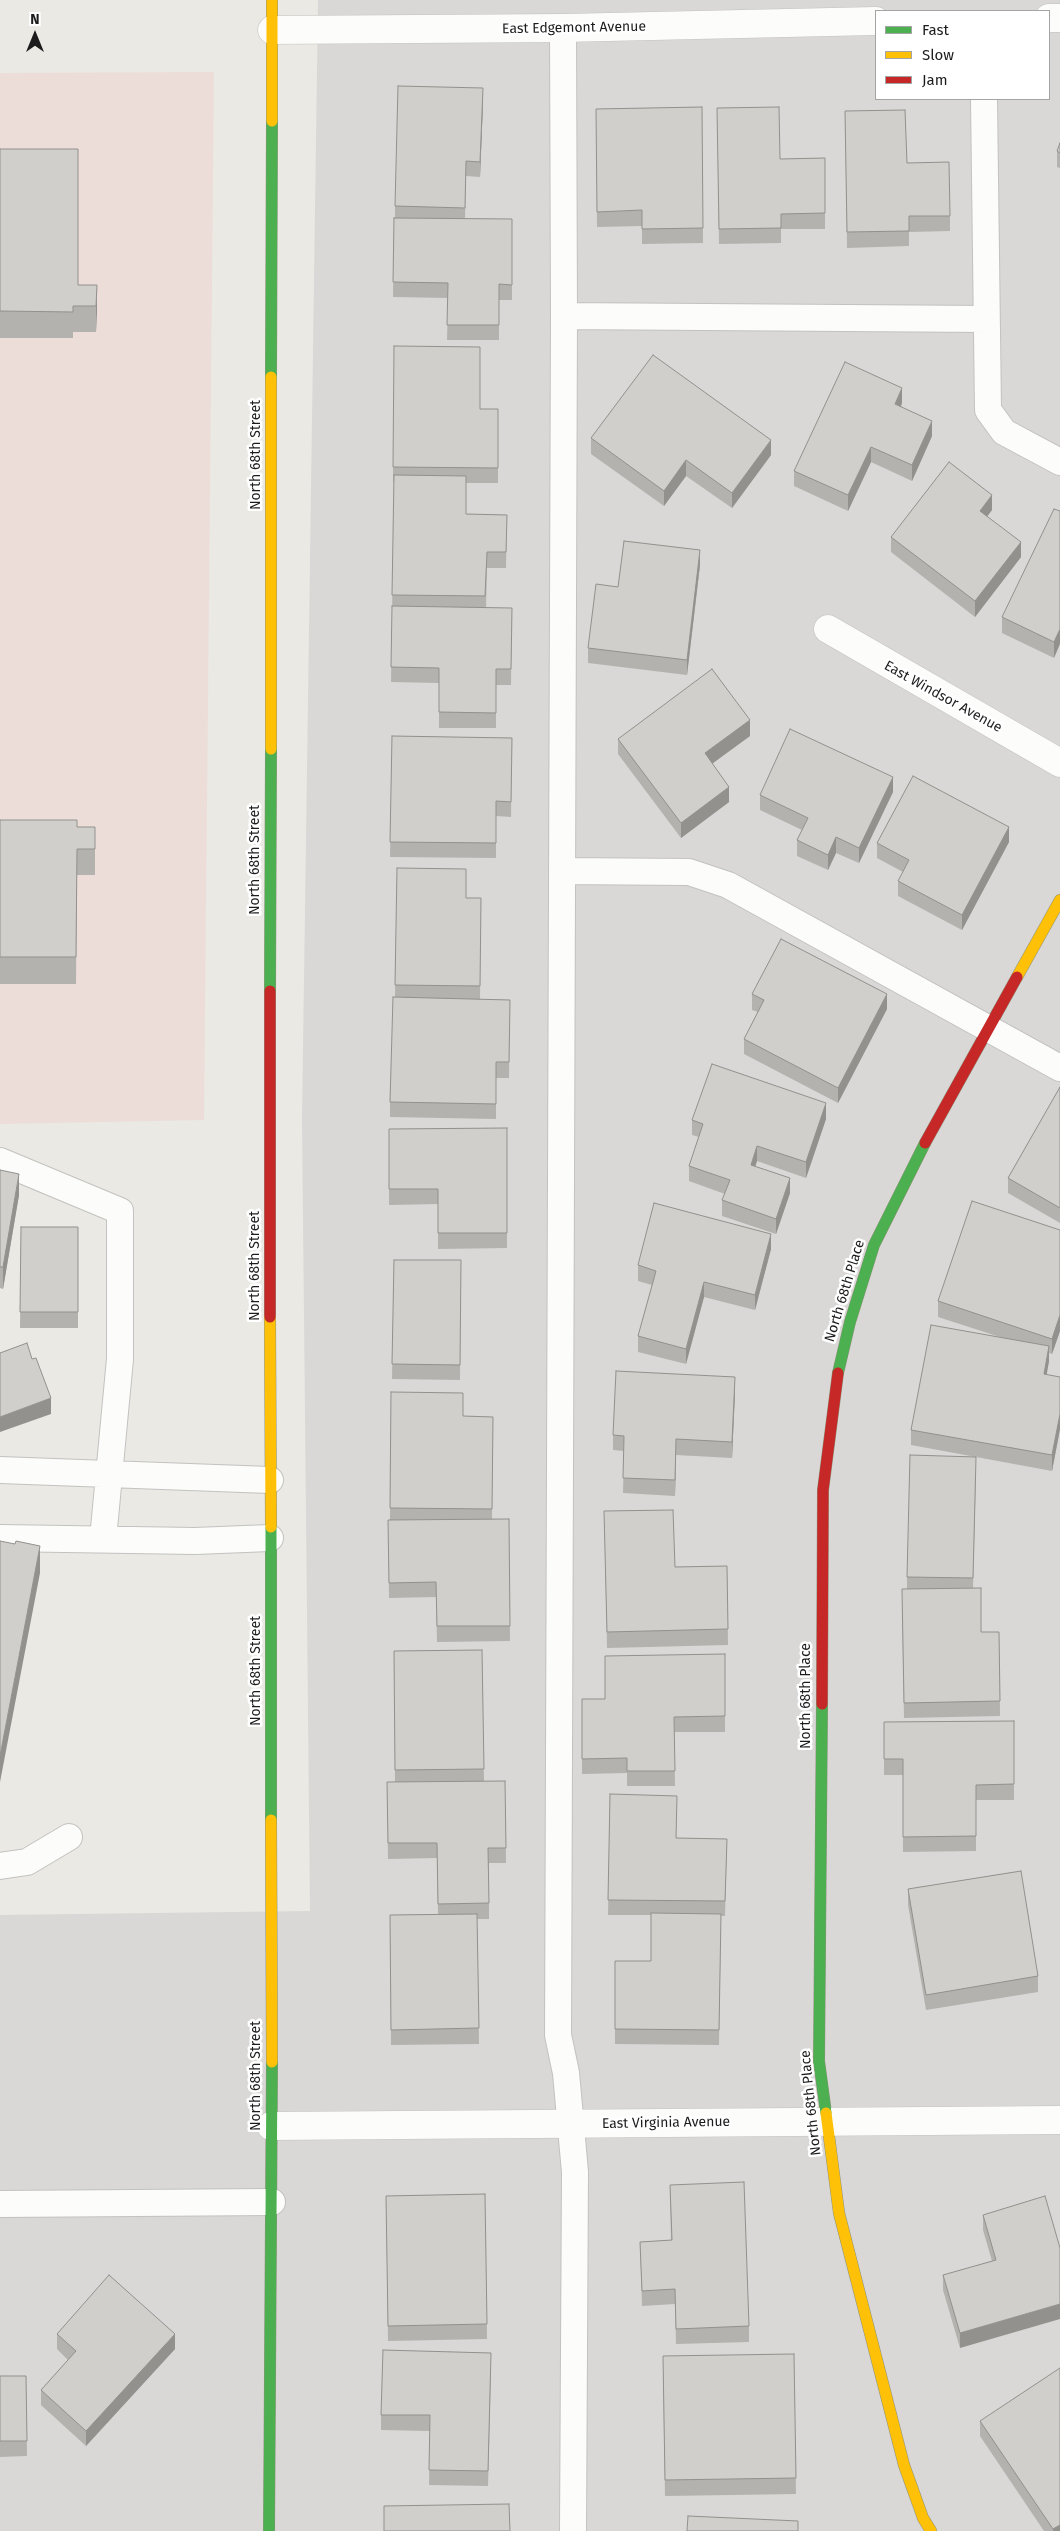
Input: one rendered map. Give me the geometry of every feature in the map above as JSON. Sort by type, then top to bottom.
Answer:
[{"type":"street","name":"North 68th Street","points":[[269,2531],[272,2202],[270,1480],[272,0]]},
{"type":"street","name":"East Edgemont Avenue","points":[[272,30],[562,28],[875,21]]},
{"type":"street","name":"East Windsor Avenue","points":[[828,629],[1060,763]]},
{"type":"street","name":"North 68th Place","points":[[931,2531],[922,2518],[904,2465],[839,2213],[826,2120],[819,2051],[823,1490],[828,1434],[835,1387],[850,1322],[874,1245],[921,1149],[1060,900]]},
{"type":"street","name":"East Virginia Avenue","points":[[271,2126],[570,2125],[826,2120],[1060,2120]]},
{"type":"lane","points":[[562,28],[564,316],[558,2035],[566,2073],[575,2172],[573,2531]]},
{"type":"lane","points":[[984,100],[988,410],[1004,432],[1060,462]]},
{"type":"lane","points":[[564,316],[986,318]]},
{"type":"lane","points":[[562,871],[689,872],[728,885],[1060,1068]]},
{"type":"lane","points":[[0,1161],[120,1211],[120,1359],[103,1539]]},
{"type":"lane","points":[[0,1470],[270,1480]]},
{"type":"lane","points":[[0,1538],[195,1541],[270,1538]]},
{"type":"lane","points":[[0,1866],[27,1862],[69,1837]]},
{"type":"lane","points":[[0,2204],[272,2202]]},
{"type":"shaded area","points":[[318,0],[1060,0],[1060,2531],[0,2531],[0,1915],[310,1911],[302,1119]]},
{"type":"shaded area","points":[[214,72],[204,1120],[0,1124],[0,73]]},
{"type":"building","points":[[398,86],[483,88],[480,162],[466,161],[465,208],[395,206]]},
{"type":"building","points":[[702,107],[703,228],[642,229],[642,210],[597,212],[596,109]]},
{"type":"building","points":[[779,107],[780,159],[825,158],[825,213],[781,214],[781,228],[719,229],[717,108]]},
{"type":"building","points":[[905,110],[907,163],[949,162],[950,216],[909,216],[909,231],[847,232],[845,111]]},
{"type":"building","points":[[0,149],[78,149],[78,285],[97,285],[96,306],[73,306],[73,312],[0,311]]},
{"type":"building","points":[[394,218],[512,219],[512,285],[499,284],[499,325],[447,325],[448,283],[393,282]]},
{"type":"building","points":[[394,346],[480,347],[480,409],[498,409],[498,468],[393,467]]},
{"type":"building","points":[[653,355],[771,440],[732,493],[686,460],[664,491],[591,438]]},
{"type":"building","points":[[845,362],[902,388],[895,404],[932,421],[912,465],[871,447],[848,495],[794,471]]},
{"type":"building","points":[[949,462],[992,495],[980,511],[1021,542],[975,601],[891,537]]},
{"type":"building","points":[[394,475],[466,476],[466,514],[507,515],[506,552],[487,552],[485,596],[392,595]]},
{"type":"building","points":[[1054,509],[1060,511],[1060,629],[1054,642],[1002,617]]},
{"type":"building","points":[[624,541],[700,550],[687,660],[588,648],[596,584],[618,587]]},
{"type":"building","points":[[392,606],[512,608],[511,669],[496,669],[496,713],[439,712],[439,668],[391,667]]},
{"type":"building","points":[[712,669],[750,720],[705,753],[729,787],[681,823],[618,739]]},
{"type":"building","points":[[790,729],[893,777],[859,848],[836,837],[828,855],[797,840],[808,818],[760,795]]},
{"type":"building","points":[[392,736],[512,738],[511,802],[496,801],[496,843],[390,842]]},
{"type":"building","points":[[913,776],[1009,827],[962,915],[898,881],[909,860],[877,843]]},
{"type":"building","points":[[0,820],[77,820],[77,827],[95,827],[95,849],[77,849],[76,957],[0,957]]},
{"type":"building","points":[[397,868],[466,869],[466,898],[481,898],[480,986],[395,985]]},
{"type":"building","points":[[781,939],[887,994],[838,1088],[744,1039],[764,1000],[752,994]]},
{"type":"building","points":[[393,997],[510,1000],[509,1062],[496,1062],[496,1104],[390,1102]]},
{"type":"building","points":[[712,1064],[826,1103],[806,1162],[757,1146],[751,1165],[790,1178],[776,1219],[722,1200],[730,1180],[689,1166],[703,1124],[692,1120]]},
{"type":"building","points":[[1060,1087],[1060,1208],[1008,1178]]},
{"type":"building","points":[[507,1128],[507,1233],[438,1233],[438,1189],[389,1189],[389,1129]]},
{"type":"building","points":[[0,1170],[19,1174],[3,1267],[0,1267]]},
{"type":"building","points":[[972,1201],[1060,1230],[1060,1315],[1052,1339],[938,1301]]},
{"type":"building","points":[[654,1203],[771,1234],[755,1295],[704,1282],[686,1349],[638,1336],[656,1271],[638,1265]]},
{"type":"building","points":[[21,1227],[78,1227],[78,1312],[20,1312]]},
{"type":"building","points":[[394,1260],[461,1260],[460,1365],[392,1364]]},
{"type":"building","points":[[931,1325],[1049,1346],[1044,1374],[1060,1377],[1060,1414],[1052,1455],[911,1430]]},
{"type":"building","points":[[27,1343],[32,1359],[36,1358],[51,1398],[0,1417],[0,1353]]},
{"type":"building","points":[[616,1371],[735,1377],[732,1442],[676,1439],[675,1480],[623,1478],[624,1436],[613,1435]]},
{"type":"building","points":[[391,1392],[463,1393],[463,1416],[493,1417],[492,1509],[390,1508]]},
{"type":"building","points":[[910,1455],[976,1457],[973,1578],[907,1577]]},
{"type":"building","points":[[673,1510],[675,1567],[727,1566],[728,1629],[607,1632],[604,1511]]},
{"type":"building","points":[[509,1519],[510,1626],[437,1626],[436,1582],[389,1583],[388,1520]]},
{"type":"building","points":[[0,1541],[15,1544],[16,1541],[40,1546],[0,1756]]},
{"type":"building","points":[[981,1588],[981,1632],[999,1632],[1000,1701],[904,1703],[902,1589]]},
{"type":"building","points":[[482,1650],[484,1769],[395,1770],[394,1651]]},
{"type":"building","points":[[725,1654],[725,1716],[674,1717],[675,1771],[627,1771],[627,1758],[582,1759],[582,1699],[605,1699],[605,1656]]},
{"type":"building","points":[[1014,1721],[1014,1784],[976,1785],[976,1836],[903,1837],[903,1759],[884,1759],[884,1722]]},
{"type":"building","points":[[505,1781],[506,1848],[488,1848],[489,1903],[438,1904],[437,1843],[388,1843],[387,1782]]},
{"type":"building","points":[[610,1794],[677,1796],[676,1838],[727,1839],[725,1901],[608,1900]]},
{"type":"building","points":[[1021,1871],[1038,1976],[926,1995],[908,1889]]},
{"type":"building","points":[[651,1913],[721,1914],[719,2030],[615,2029],[615,1961],[651,1961]]},
{"type":"building","points":[[477,1914],[479,2028],[391,2030],[390,1915]]},
{"type":"building","points":[[744,2182],[749,2326],[676,2329],[675,2289],[642,2291],[640,2242],[672,2240],[670,2185]]},
{"type":"building","points":[[485,2194],[487,2324],[388,2326],[386,2196]]},
{"type":"building","points":[[1045,2196],[1060,2248],[1060,2304],[960,2333],[943,2275],[996,2260],[983,2215]]},
{"type":"building","points":[[109,2275],[175,2334],[86,2431],[41,2390],[76,2351],[57,2334]]},
{"type":"building","points":[[383,2350],[491,2353],[488,2471],[429,2470],[430,2415],[381,2415]]},
{"type":"building","points":[[794,2354],[796,2478],[665,2480],[663,2356]]},
{"type":"building","points":[[1060,2368],[1060,2525],[1053,2529],[980,2421]]},
{"type":"building","points":[[0,2376],[26,2376],[27,2441],[0,2441]]},
{"type":"building","points":[[509,2504],[510,2531],[384,2531],[384,2506]]},
{"type":"building","points":[[688,2516],[798,2521],[798,2531],[687,2531]]},
{"type":"traffic: fast","points":[[271,377],[272,121]]},
{"type":"traffic: fast","points":[[270,991],[271,749]]},
{"type":"traffic: fast","points":[[838,1373],[850,1322],[874,1245],[925,1143]]},
{"type":"traffic: fast","points":[[271,1527],[271,1820]]},
{"type":"traffic: fast","points":[[822,1704],[819,2061],[826,2113]]},
{"type":"traffic: fast","points":[[269,2531],[272,2062]]},
{"type":"traffic: slow","points":[[272,0],[272,121]]},
{"type":"traffic: slow","points":[[271,377],[271,749]]},
{"type":"traffic: slow","points":[[1017,977],[1060,900]]},
{"type":"traffic: slow","points":[[270,1317],[271,1527]]},
{"type":"traffic: slow","points":[[271,1820],[272,2062]]},
{"type":"traffic: slow","points":[[826,2113],[839,2213],[904,2465],[923,2518],[931,2531]]},
{"type":"traffic: jam","points":[[925,1143],[1017,977]]},
{"type":"traffic: jam","points":[[270,991],[270,1317]]},
{"type":"traffic: jam","points":[[822,1704],[823,1490],[838,1373]]}]
